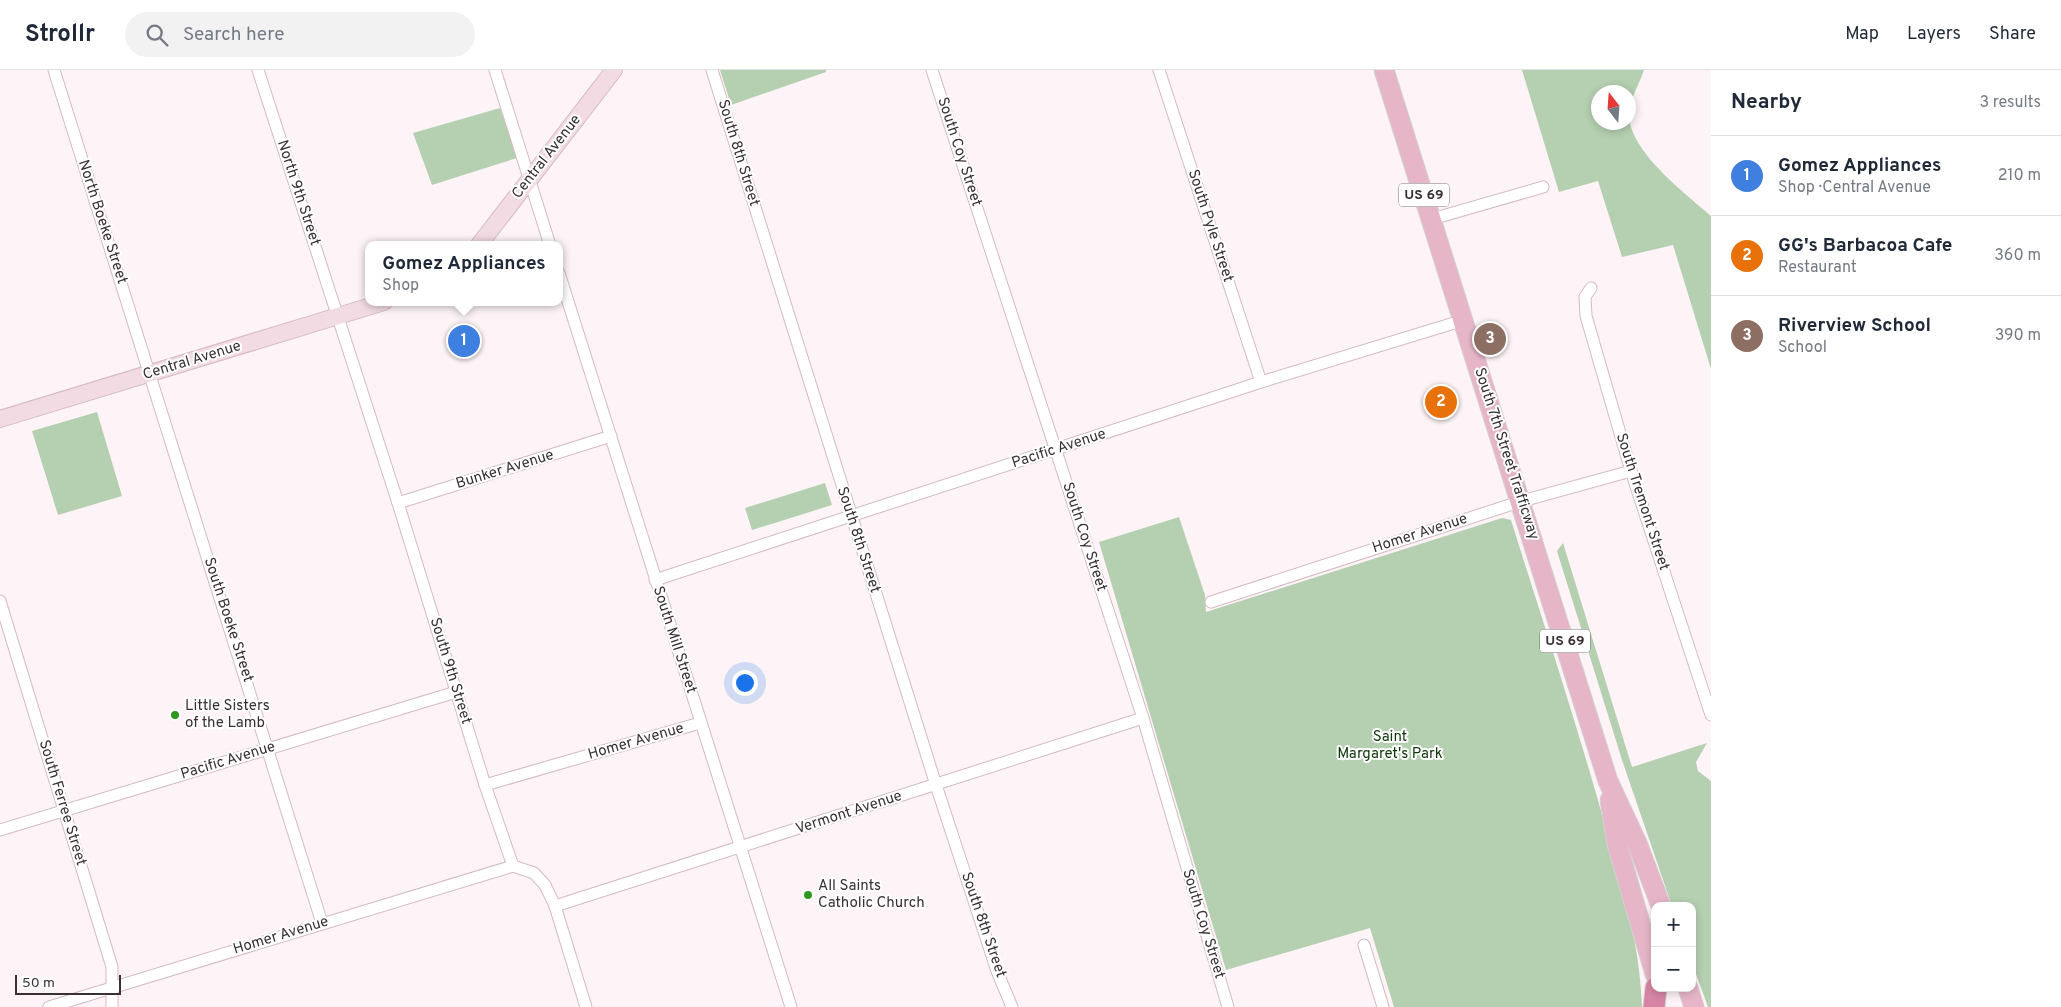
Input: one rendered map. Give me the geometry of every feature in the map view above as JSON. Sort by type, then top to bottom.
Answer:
[{"type":"highway","points":[[1654,1007],[1657,992]]},
{"type":"main road","name":"Central Avenue","points":[[482,241],[614,70]]},
{"type":"main road","name":"South 7th Street Trafficway","points":[[1384,70],[1522,502],[1608,781],[1637,843],[1659,902]]},
{"type":"main road","name":"Central Avenue","points":[[0,420],[371,306]]},
{"type":"main road","name":"South 7th Street Trafficway","points":[[1608,781],[1617,844],[1651,960]]},
{"type":"main road","points":[[1660,992],[1666,1007]]},
{"type":"main road","points":[[1689,992],[1694,1007]]},
{"type":"street","name":"North Boeke Street","points":[[54,70],[150,374]]},
{"type":"street","name":"North 9th Street","points":[[258,70],[337,317]]},
{"type":"street","points":[[495,70],[549,241]]},
{"type":"street","name":"South 8th Street","points":[[712,70],[936,785],[996,971],[1012,1007]]},
{"type":"street","name":"South Coy Street","points":[[932,70],[1143,718],[1228,1007]]},
{"type":"street","name":"South Pyle Street","points":[[1159,70],[1261,382]]},
{"type":"street","points":[[1432,219],[1544,187]]},
{"type":"street","name":"South Mill Street","points":[[563,286],[654,580],[791,1007]]},
{"type":"street","name":"South Tremont Street","points":[[1591,288],[1585,297],[1586,316],[1631,471],[1711,716]]},
{"type":"street","name":"South 9th Street","points":[[337,317],[398,503],[485,785],[513,866]]},
{"type":"street","name":"Pacific Avenue","points":[[654,580],[1261,382],[1464,320]]},
{"type":"street","name":"South Boeke Street","points":[[150,374],[322,923]]},
{"type":"street","name":"Bunker Avenue","points":[[398,503],[611,436]]},
{"type":"street","name":"Homer Avenue","points":[[1210,602],[1522,502],[1631,471]]},
{"type":"street","name":"South Ferree Street","points":[[0,600],[112,967],[112,1007]]},
{"type":"street","name":"Pacific Avenue","points":[[0,830],[456,692]]},
{"type":"street","name":"Vermont Avenue","points":[[555,906],[1143,718]]},
{"type":"street","name":"Homer Avenue","points":[[485,785],[700,723]]},
{"type":"street","points":[[513,866],[534,873],[545,885],[555,906],[586,1007]]},
{"type":"street","name":"Homer Avenue","points":[[49,1007],[513,866]]},
{"type":"street","points":[[1364,945],[1383,1007]]},
{"type":"green space","points":[[720,70],[826,70],[826,72],[731,105]]},
{"type":"green space","points":[[1522,70],[1644,70],[1636,90],[1636,85],[1591,85],[1591,130],[1633,130],[1644,152],[1657,167],[1711,216],[1711,369],[1673,245],[1622,257],[1598,181],[1559,192]]},
{"type":"green space","points":[[500,108],[517,158],[432,185],[413,133]]},
{"type":"green space","points":[[97,412],[122,496],[58,515],[32,431]]},
{"type":"green space","points":[[825,483],[832,505],[752,530],[745,508]]},
{"type":"green space","name":"Saint Margaret's Park","points":[[1179,517],[1205,595],[1206,612],[1502,518],[1511,520],[1581,743],[1623,888],[1638,959],[1642,1007],[1394,1007],[1370,928],[1226,970],[1099,542]]},
{"type":"green space","points":[[1563,543],[1632,767],[1707,743],[1696,762],[1698,771],[1711,781],[1711,1007],[1708,1007],[1696,974],[1696,902],[1671,902],[1622,760],[1557,551]]},
{"type":"place","name":"Riverview School","points":[[1490,339]]},
{"type":"place","name":"Gomez Appliances","points":[[464,341]]},
{"type":"place","name":"GG's Barbacoa Cafe","points":[[1441,402]]},
{"type":"place","name":"Little Sisters of the Lamb","points":[[175,715]]},
{"type":"place","name":"All Saints Catholic Church","points":[[808,895]]}]
